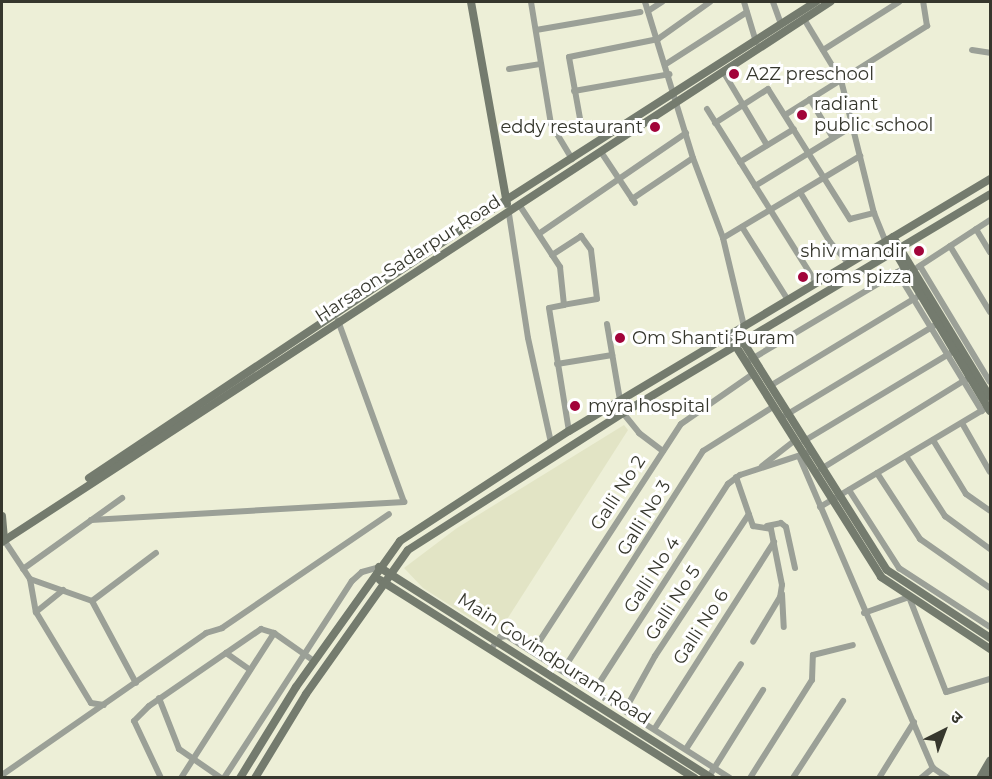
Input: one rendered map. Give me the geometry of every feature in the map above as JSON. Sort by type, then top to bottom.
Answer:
[{"type":"street","points":[[471,2],[509,214],[528,338],[551,443]]},
{"type":"street","points":[[531,2],[551,124],[572,159]]},
{"type":"street","points":[[645,2],[670,74],[693,158],[723,238],[738,343],[770,386],[794,441],[834,499],[878,573],[909,597],[990,648]]},
{"type":"street","points":[[648,11],[662,2]]},
{"type":"street","points":[[581,124],[569,57],[658,39],[710,2]]},
{"type":"street","points":[[744,2],[756,42]]},
{"type":"street","points":[[773,2],[781,24]]},
{"type":"street","name":"Harsaon-Sadarpur Road","points":[[2,538],[509,214],[816,2]]},
{"type":"street","name":"Harsaon-Sadarpur Road","points":[[2,538],[506,200],[676,98],[724,73],[830,2]]},
{"type":"street","points":[[823,50],[899,2]]},
{"type":"street","points":[[785,115],[927,26],[923,2]]},
{"type":"street","points":[[536,30],[640,12]]},
{"type":"street","points":[[666,64],[747,12]]},
{"type":"street","points":[[804,19],[841,80],[874,213],[990,397]]},
{"type":"street","points":[[972,50],[990,53]]},
{"type":"street","points":[[509,69],[540,64]]},
{"type":"street","points":[[724,73],[767,145]]},
{"type":"street","points":[[574,92],[670,74]]},
{"type":"street","points":[[715,123],[767,89],[851,221],[874,213]]},
{"type":"street","points":[[810,99],[833,138]]},
{"type":"street","points":[[706,109],[816,284]]},
{"type":"street","points":[[755,186],[853,126]]},
{"type":"street","points":[[740,162],[794,129]]},
{"type":"street","points":[[540,233],[686,133]]},
{"type":"street","points":[[601,152],[634,201],[693,158]]},
{"type":"street","points":[[723,238],[860,156]]},
{"type":"street","points":[[240,777],[314,661],[373,575],[400,541],[569,431],[990,179]]},
{"type":"street","points":[[800,192],[830,242],[849,264]]},
{"type":"street","points":[[255,777],[306,694],[383,582],[419,543],[623,413],[990,194]]},
{"type":"street","points":[[520,206],[540,233],[560,267],[564,305]]},
{"type":"street","points":[[749,360],[950,246],[990,220]]},
{"type":"street","points":[[742,227],[788,300]]},
{"type":"street","points":[[976,229],[990,252]]},
{"type":"street","points":[[552,255],[581,236],[591,250],[597,299],[549,308],[569,431]]},
{"type":"street","points":[[950,246],[990,312]]},
{"type":"street","points":[[820,507],[987,409],[917,297],[908,269]]},
{"type":"street","points":[[908,269],[990,382]]},
{"type":"street","points":[[770,386],[917,297]]},
{"type":"street","points":[[91,520],[404,502],[336,313]]},
{"type":"street","points":[[607,324],[620,400]]},
{"type":"street","points":[[784,416],[934,326]]},
{"type":"street","points":[[804,441],[951,353]]},
{"type":"street","points":[[557,364],[612,355]]},
{"type":"street","points":[[749,360],[753,374],[773,407],[784,416],[804,441],[804,454],[820,507],[864,613],[933,768],[948,777]]},
{"type":"street","name":"Galli No 2","points":[[533,651],[681,424],[753,374]]},
{"type":"street","points":[[820,469],[967,379]]},
{"type":"street","name":"Galli No 3","points":[[563,670],[703,451],[773,407]]},
{"type":"street","points":[[623,413],[639,434],[663,451]]},
{"type":"street","points":[[962,423],[990,472]]},
{"type":"street","points":[[933,440],[966,494],[990,511]]},
{"type":"street","points":[[758,469],[794,441]]},
{"type":"street","points":[[804,454],[820,469],[834,499],[895,578],[990,638]]},
{"type":"street","points":[[795,568],[786,527],[781,523],[755,528],[736,477],[804,454]]},
{"type":"street","points":[[906,456],[945,516],[990,549]]},
{"type":"street","points":[[877,473],[920,539],[990,588]]},
{"type":"street","name":"Galli No 4","points":[[594,690],[736,477]]},
{"type":"street","points":[[849,490],[899,568],[990,627]]},
{"type":"street","points":[[23,568],[122,498]]},
{"type":"street","points":[[2,775],[206,633],[222,628],[389,514]]},
{"type":"street","name":"Galli No 5","points":[[625,710],[655,656],[749,514]]},
{"type":"street","points":[[2,516],[2,538],[30,579],[36,612],[91,703],[104,705]]},
{"type":"street","points":[[767,525],[774,542],[782,590],[784,627]]},
{"type":"street","name":"Galli No 6","points":[[654,728],[774,542]]},
{"type":"street","points":[[92,601],[156,553]]},
{"type":"street","points":[[159,698],[174,742],[192,759],[222,777],[355,577],[379,567]]},
{"type":"street","name":"Main Govindpuram Road","points":[[379,567],[695,777]]},
{"type":"street","name":"Main Govindpuram Road","points":[[373,575],[494,645],[710,777]]},
{"type":"street","points":[[30,579],[92,601],[136,683]]},
{"type":"street","points":[[36,612],[63,590]]},
{"type":"street","points":[[753,642],[782,590]]},
{"type":"street","points":[[864,613],[909,597]]},
{"type":"street","points":[[909,597],[946,692],[990,679]]},
{"type":"street","points":[[160,777],[134,721],[159,698],[261,629],[274,633],[314,661]]},
{"type":"street","points":[[181,777],[274,633]]},
{"type":"street","points":[[494,645],[507,636],[730,777]]},
{"type":"street","points":[[750,777],[812,680],[813,655],[853,645]]},
{"type":"street","points":[[226,653],[250,670]]},
{"type":"street","points":[[686,749],[741,664]]},
{"type":"street","points":[[710,777],[763,690]]},
{"type":"street","points":[[793,777],[843,701]]},
{"type":"street","points":[[879,777],[914,722]]},
{"type":"street","points":[[980,777],[990,761]]},
{"type":"street","points":[[921,777],[933,768]]},
{"type":"shaded area","points":[[624,425],[628,430],[497,635],[423,588],[404,568],[457,528]]},
{"type":"place","name":"A2Z preschool","points":[[734,74]]},
{"type":"place","name":"radiant public school","points":[[802,115]]},
{"type":"place","name":"eddy restaurant","points":[[655,127]]},
{"type":"place","name":"shiv mandir","points":[[919,251]]},
{"type":"place","name":"roms pizza","points":[[803,277]]},
{"type":"place","name":"Om Shanti Puram","points":[[620,338]]},
{"type":"place","name":"myra hospital","points":[[575,406]]}]
